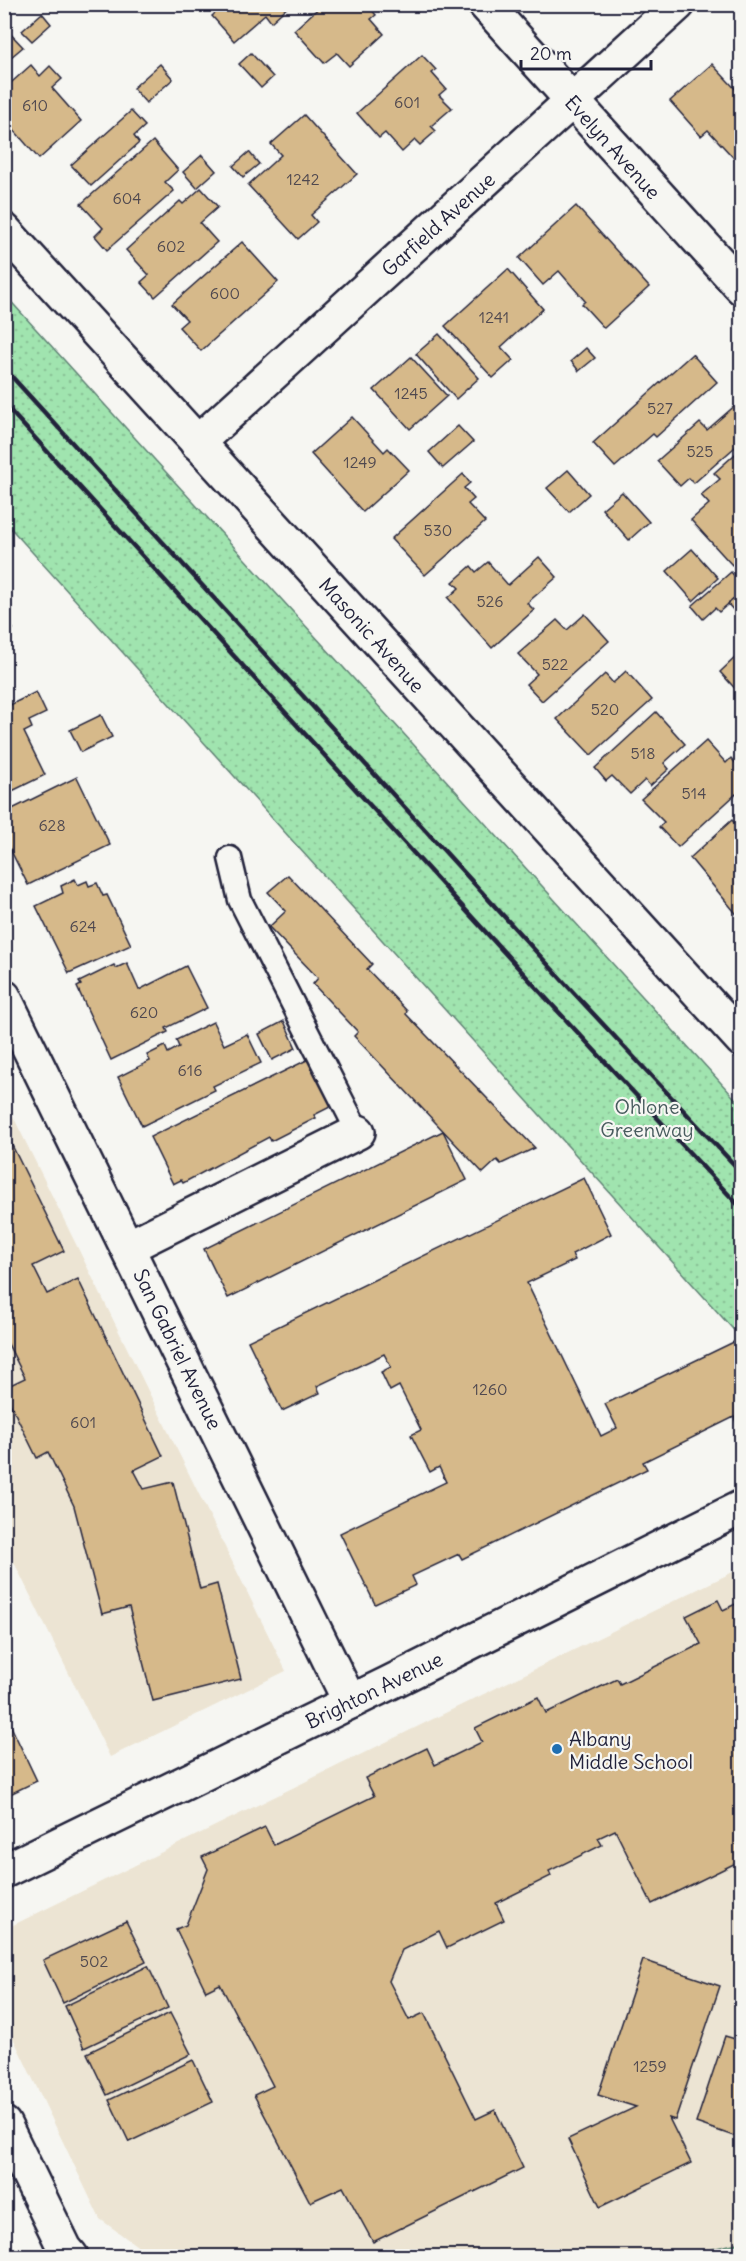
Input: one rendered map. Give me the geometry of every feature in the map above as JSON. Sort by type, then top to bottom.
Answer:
[{"type":"street","name":"Evelyn Avenue","points":[[485,4],[741,288]]},
{"type":"street","name":"Garfield Avenue","points":[[197,443],[678,4]]},
{"type":"street","name":"Masonic Avenue","points":[[4,230],[741,1040]]},
{"type":"street","name":"San Gabriel Avenue","points":[[4,997],[350,1702]]},
{"type":"street","points":[[128,1247],[358,1132]]},
{"type":"street","name":"Brighton Avenue","points":[[4,1871],[741,1507]]},
{"type":"street","points":[[4,2124],[65,2249],[71,2256]]},
{"type":"lane","points":[[230,858],[240,900],[358,1132]]},
{"type":"shaded area","points":[[4,1098],[286,1671],[110,1757],[5,1544]]},
{"type":"shaded area","name":"Albany Middle School","points":[[741,1568],[741,2242],[684,2256],[145,2256],[140,2248],[100,2219],[5,2021],[5,1929]]},
{"type":"green space","name":"Ohlone Greenway","points":[[5,295],[741,1105],[741,1338],[5,522]]},
{"type":"green space","points":[[741,2242],[741,2256],[684,2256]]},
{"type":"building","points":[[225,4],[291,4],[271,22],[265,14],[234,41],[212,16]]},
{"type":"building","points":[[323,4],[367,4],[376,15],[371,19],[384,34],[349,66],[337,53],[324,63],[294,30]]},
{"type":"building","points":[[42,13],[51,24],[32,41],[22,31]]},
{"type":"building","points":[[4,27],[23,47],[4,63]]},
{"type":"building","points":[[251,53],[273,77],[261,88],[239,64]]},
{"type":"building","points":[[422,55],[436,70],[432,73],[446,89],[439,95],[452,108],[431,126],[436,131],[420,145],[415,140],[402,152],[385,133],[379,138],[357,113]]},
{"type":"building","points":[[160,64],[173,79],[146,103],[133,88]]},
{"type":"building","points":[[712,64],[742,96],[742,167],[708,130],[701,136],[670,101]]},
{"type":"building","points":[[31,65],[40,76],[50,66],[62,79],[52,88],[81,121],[39,159],[14,130],[11,133],[4,125],[4,89]]},
{"type":"building","points":[[131,111],[145,126],[134,136],[139,143],[91,186],[71,165]]},
{"type":"building","points":[[304,115],[357,174],[311,215],[317,222],[298,239],[248,185],[281,155],[271,144]]},
{"type":"building","points":[[153,141],[178,170],[165,182],[174,191],[107,250],[95,236],[103,228],[81,204]]},
{"type":"building","points":[[249,152],[259,164],[243,177],[233,166]]},
{"type":"building","points":[[202,155],[216,171],[197,188],[183,172]]},
{"type":"building","points":[[201,188],[218,207],[200,223],[217,242],[155,297],[141,282],[149,275],[126,250],[180,201],[183,204]]},
{"type":"building","points":[[576,206],[649,287],[604,328],[582,304],[585,301],[559,271],[543,285],[519,258]]},
{"type":"building","points":[[242,242],[278,282],[201,351],[179,327],[187,320],[172,304]]},
{"type":"building","points":[[508,269],[543,309],[501,347],[513,360],[493,378],[445,326]]},
{"type":"building","points":[[439,334],[479,378],[456,399],[416,354]]},
{"type":"building","points":[[586,348],[595,358],[579,371],[571,361]]},
{"type":"building","points":[[692,354],[717,382],[656,437],[653,434],[615,467],[593,443]]},
{"type":"building","points":[[411,357],[447,396],[410,429],[374,390]]},
{"type":"building","points":[[737,404],[742,409],[742,441],[694,483],[689,478],[680,486],[657,461],[700,423],[707,430]]},
{"type":"building","points":[[352,417],[384,452],[388,448],[409,470],[363,512],[311,454]]},
{"type":"building","points":[[458,426],[473,442],[443,468],[429,452]]},
{"type":"building","points":[[742,448],[742,556],[732,565],[691,520],[709,504],[701,495],[720,479],[714,473]]},
{"type":"building","points":[[568,470],[589,494],[569,512],[547,488]]},
{"type":"building","points":[[463,474],[470,483],[464,488],[474,499],[468,504],[485,522],[425,575],[391,539]]},
{"type":"building","points":[[622,492],[649,522],[629,540],[602,509]]},
{"type":"building","points":[[692,549],[718,578],[693,601],[667,571]]},
{"type":"building","points":[[539,557],[557,577],[527,603],[534,610],[492,648],[448,598],[459,588],[453,582],[471,566],[476,572],[488,562],[508,585]]},
{"type":"building","points":[[731,572],[742,584],[742,592],[719,612],[715,608],[703,619],[692,606]]},
{"type":"building","points":[[742,592],[742,620],[728,604]]},
{"type":"building","points":[[4,613],[13,629],[4,633]]},
{"type":"building","points":[[585,614],[609,641],[542,701],[526,684],[537,674],[518,654],[557,620],[567,630]]},
{"type":"building","points":[[739,654],[742,657],[742,692],[740,694],[720,672]]},
{"type":"building","points":[[626,671],[652,700],[591,755],[557,719],[605,674],[613,683]]},
{"type":"building","points":[[36,692],[46,713],[29,721],[32,728],[24,732],[45,775],[4,795],[4,708]]},
{"type":"building","points":[[656,712],[685,744],[664,763],[669,769],[650,786],[645,780],[630,794],[612,776],[606,781],[595,768]]},
{"type":"building","points":[[101,715],[112,737],[81,752],[70,730]]},
{"type":"building","points":[[706,741],[726,763],[731,758],[742,770],[742,793],[738,796],[736,794],[678,847],[659,827],[664,822],[641,799]]},
{"type":"building","points":[[77,777],[110,845],[28,885],[4,837],[4,813]]},
{"type":"building","points":[[732,820],[742,831],[742,915],[739,917],[690,858]]},
{"type":"building","points":[[288,875],[372,964],[367,969],[407,1011],[406,1014],[535,1148],[501,1164],[497,1160],[483,1173],[354,1036],[358,1032],[313,984],[318,978],[269,927],[286,911],[268,892]]},
{"type":"building","points":[[75,879],[78,885],[87,881],[89,886],[97,883],[103,896],[107,895],[131,945],[69,973],[36,906],[63,893],[61,886]]},
{"type":"building","points":[[127,963],[139,990],[186,966],[207,1008],[166,1028],[168,1032],[111,1060],[77,987],[81,985],[79,982],[114,965],[116,968]]},
{"type":"building","points":[[284,1021],[296,1048],[272,1060],[259,1034]]},
{"type":"building","points":[[213,1022],[224,1045],[247,1034],[261,1063],[213,1086],[215,1090],[142,1126],[118,1077],[150,1061],[147,1055],[165,1046],[168,1053],[179,1047],[176,1040]]},
{"type":"building","points":[[311,1058],[334,1105],[314,1115],[316,1118],[271,1141],[269,1137],[183,1183],[181,1180],[173,1184],[150,1137]]},
{"type":"building","points":[[4,1129],[64,1251],[33,1266],[47,1294],[78,1279],[163,1456],[134,1470],[144,1489],[173,1482],[200,1589],[217,1584],[241,1679],[153,1701],[129,1607],[102,1614],[74,1506],[48,1452],[37,1458],[4,1391],[4,1388],[25,1378],[4,1336]]},
{"type":"building","points":[[443,1131],[467,1180],[228,1298],[204,1249]]},
{"type":"building","points":[[584,1178],[611,1234],[572,1254],[575,1260],[527,1283],[601,1436],[617,1428],[605,1404],[742,1338],[742,1423],[737,1425],[734,1417],[643,1462],[647,1469],[462,1559],[459,1554],[412,1576],[416,1585],[375,1604],[340,1533],[446,1482],[439,1467],[430,1472],[411,1435],[421,1430],[399,1386],[390,1391],[381,1372],[391,1367],[384,1354],[317,1386],[320,1393],[282,1411],[248,1341]]},
{"type":"building","points":[[718,1600],[723,1610],[742,1601],[742,1860],[652,1904],[615,1830],[598,1838],[602,1845],[549,1871],[551,1876],[496,1903],[504,1920],[447,1948],[439,1931],[402,1950],[389,1981],[409,2020],[424,2013],[476,2119],[495,2110],[523,2168],[373,2242],[343,2187],[310,2202],[254,2095],[273,2086],[220,1984],[206,1991],[176,1929],[186,1925],[208,1869],[202,1857],[265,1827],[274,1845],[374,1796],[365,1778],[427,1748],[435,1765],[482,1742],[475,1728],[538,1697],[546,1713],[617,1679],[620,1684],[701,1644],[686,1616]]},
{"type":"building","points":[[8,1720],[37,1781],[4,1797],[4,1722]]},
{"type":"building","points":[[126,1921],[146,1962],[63,2003],[43,1960]]},
{"type":"building","points":[[643,1960],[720,1986],[675,2120],[669,2118],[691,2163],[600,2207],[568,2139],[636,2107],[598,2095]]},
{"type":"building","points":[[148,1966],[168,2008],[84,2048],[65,2006]]},
{"type":"building","points":[[170,2013],[191,2054],[107,2095],[87,2053]]},
{"type":"building","points":[[725,2036],[742,2041],[742,2139],[696,2123]]},
{"type":"building","points":[[193,2060],[213,2102],[129,2142],[109,2100]]},
{"type":"railway","points":[[4,368],[573,992],[742,1173]]},
{"type":"railway","points":[[4,404],[555,1008],[742,1209]]},
{"type":"place","name":"Albany Middle School","points":[[557,1749]]}]
